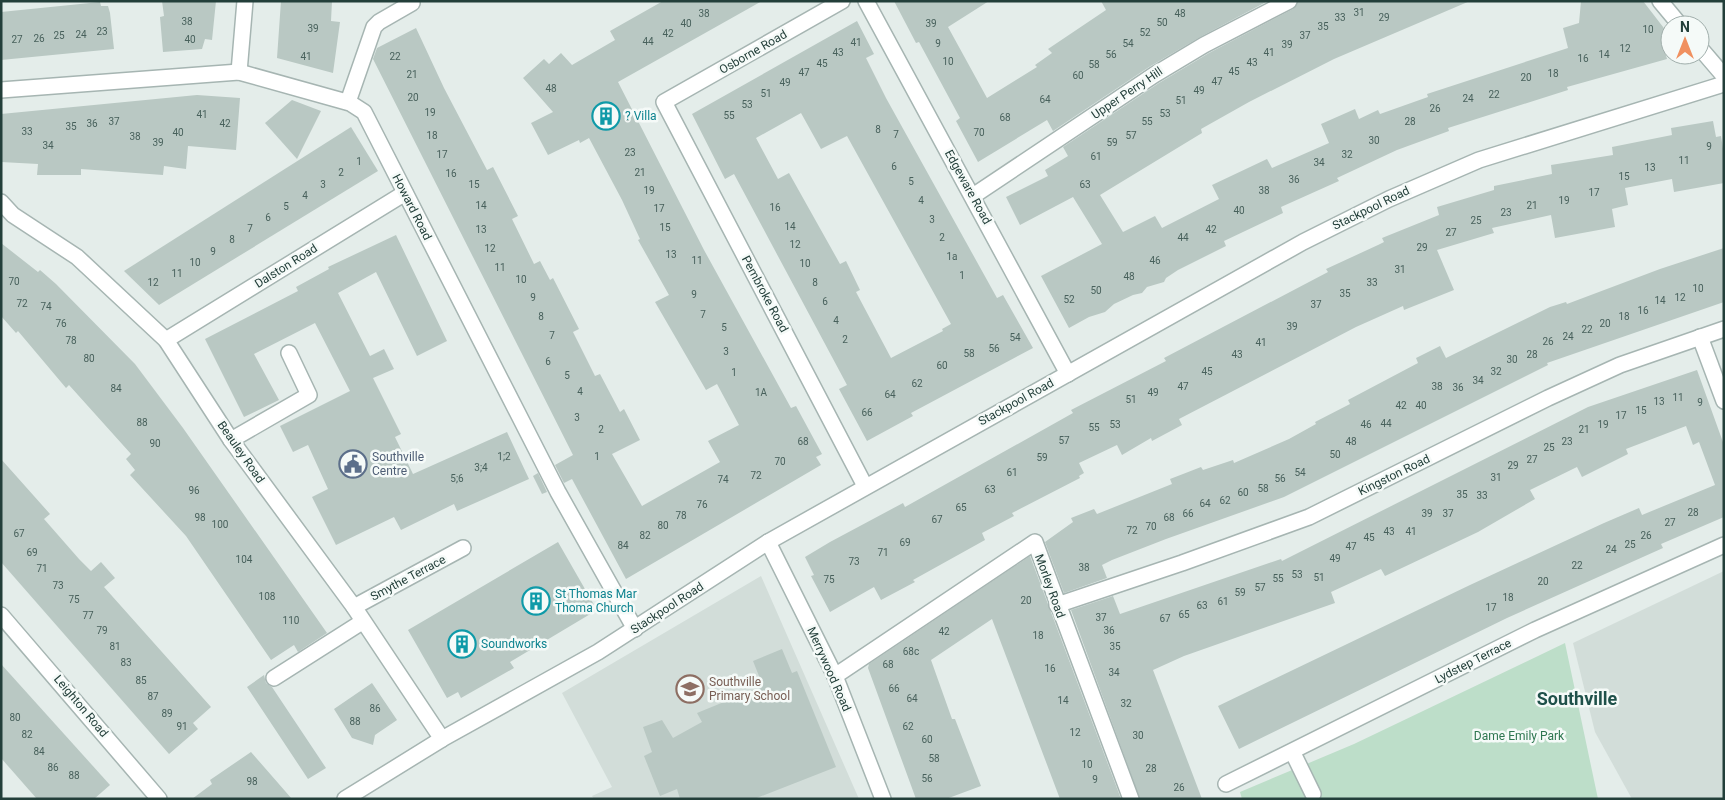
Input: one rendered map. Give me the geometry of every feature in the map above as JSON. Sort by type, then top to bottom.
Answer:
[{"type":"street","points":[[239,72],[245,1]]},
{"type":"street","name":"Osborne Road","points":[[664,102],[842,1]]},
{"type":"street","name":"Edgeware Road","points":[[866,1],[1068,374]]},
{"type":"street","name":"Upper Perry Hill","points":[[973,196],[1154,75],[1204,45],[1288,1]]},
{"type":"street","points":[[1660,1],[1672,15]]},
{"type":"street","points":[[348,102],[374,27],[379,22],[412,3]]},
{"type":"street","points":[[1710,60],[1724,76]]},
{"type":"street","name":"Howard Road","points":[[1,90],[239,72],[348,102],[364,112],[558,492],[635,629]]},
{"type":"street","name":"Stackpool Road","points":[[345,799],[442,740],[591,657],[768,542],[1303,242],[1389,199],[1479,160],[1724,84]]},
{"type":"street","name":"Pembroke Road","points":[[664,102],[865,486]]},
{"type":"street","name":"Dalston Road","points":[[166,340],[405,193]]},
{"type":"street","name":"Beauley Road","points":[[1,202],[13,215],[77,257],[166,340],[231,440],[354,607],[362,622],[442,740]]},
{"type":"street","name":"Kingston Road","points":[[1057,605],[1182,563],[1309,517],[1548,398],[1620,365],[1724,329]]},
{"type":"street","points":[[1700,337],[1724,401]]},
{"type":"street","points":[[231,440],[309,395],[289,353]]},
{"type":"street","name":"Merrywood Road","points":[[768,542],[835,676],[883,799]]},
{"type":"street","name":"Morley Road","points":[[835,676],[1035,542],[1131,799]]},
{"type":"street","name":"Lydstep Terrace","points":[[1226,784],[1293,753],[1535,630],[1724,544]]},
{"type":"street","name":"Smythe Terrace","points":[[354,607],[463,548]]},
{"type":"street","name":"Leighton Road","points":[[1,615],[159,799]]},
{"type":"street","points":[[274,678],[362,622]]},
{"type":"street","points":[[1293,753],[1312,794]]},
{"type":"shaded area","points":[[1724,571],[1724,799],[1632,799],[1595,732],[1573,643]]},
{"type":"shaded area","name":"Southville Primary School","points":[[761,576],[859,799],[594,799],[592,796],[612,787],[562,693]]},
{"type":"green space","name":"Dame Emily Park","points":[[1565,643],[1598,799],[1242,799],[1240,792],[1354,744]]},
{"type":"building","points":[[162,1],[216,1],[212,40],[205,39],[202,49],[163,52],[160,17],[164,16]]},
{"type":"building","points":[[281,1],[332,1],[331,21],[340,22],[333,73],[277,58]]},
{"type":"building","points":[[663,1],[762,1],[618,82],[704,250],[791,408],[796,406],[822,454],[816,457],[821,465],[626,579],[572,479],[564,483],[555,465],[573,455],[373,59],[377,48],[416,28],[444,88],[487,170],[493,167],[518,216],[512,219],[534,264],[540,261],[550,280],[553,278],[579,329],[573,332],[595,376],[600,374],[620,412],[624,409],[640,440],[612,454],[642,506],[720,462],[708,441],[739,425],[717,384],[706,390],[655,302],[669,295],[638,240],[640,239],[622,200],[589,138],[580,143],[579,140],[548,155],[531,123],[553,112],[523,78],[544,59],[549,64],[561,53],[572,65],[615,40],[610,31]]},
{"type":"building","points":[[894,1],[989,1],[948,27],[987,98],[1037,67],[1035,65],[1052,53],[1048,49],[1106,10],[1101,1],[1268,1],[1149,67],[1053,131],[1047,120],[978,162],[956,121],[960,118],[919,42],[916,43]]},
{"type":"building","points":[[1298,1],[1470,1],[1334,59],[1249,102],[1201,129],[1202,133],[1100,195],[1123,232],[1155,216],[1162,228],[1219,199],[1212,185],[1267,159],[1272,168],[1329,143],[1321,124],[1355,109],[1359,119],[1378,110],[1380,114],[1428,97],[1427,94],[1568,48],[1563,28],[1579,23],[1581,1],[1643,1],[1660,23],[1660,61],[1567,87],[1568,90],[1448,128],[1449,131],[1397,150],[1337,178],[1339,181],[1281,207],[1283,213],[1224,241],[1226,246],[1178,270],[1166,278],[1164,282],[1147,287],[1142,293],[1114,304],[1105,312],[1089,317],[1069,328],[1041,276],[1102,244],[1073,197],[1020,225],[1006,197],[1048,176],[1045,170],[1068,156],[1063,147],[1159,83],[1209,53],[1293,9]]},
{"type":"building","points":[[100,2],[101,6],[108,6],[114,49],[1,60],[1,12]]},
{"type":"building","points":[[857,21],[874,54],[866,58],[886,98],[997,298],[1003,295],[1033,348],[911,413],[913,416],[867,441],[839,389],[847,385],[734,174],[725,179],[692,114]],"holes":[[[801,113],[821,149],[847,136],[951,324],[942,329],[943,331],[891,358],[856,292],[860,290],[846,261],[840,264],[789,173],[778,179],[756,138]]]},
{"type":"building","points":[[197,95],[240,98],[236,150],[188,146],[186,169],[164,166],[163,175],[81,169],[81,175],[37,175],[38,164],[1,162],[1,114]]},
{"type":"building","points":[[292,100],[321,111],[297,159],[265,123]]},
{"type":"building","points":[[1713,121],[1716,137],[1721,136],[1724,155],[1724,183],[1674,192],[1672,179],[1625,188],[1628,205],[1612,209],[1615,227],[1555,238],[1551,215],[1492,228],[1494,233],[1437,250],[1454,290],[1404,310],[1403,306],[1356,327],[1179,419],[1182,425],[1152,441],[1151,438],[1122,455],[1117,445],[1079,463],[1084,473],[1079,476],[1080,478],[1012,513],[1014,516],[982,533],[985,540],[913,580],[915,582],[881,600],[874,587],[830,612],[811,576],[814,575],[805,557],[830,542],[903,503],[905,507],[1073,413],[1071,410],[1166,361],[1164,358],[1328,272],[1326,269],[1384,242],[1382,238],[1439,215],[1437,207],[1494,190],[1494,186],[1552,174],[1551,165],[1613,155],[1612,147],[1672,135],[1671,128]]},
{"type":"building","points":[[351,127],[378,171],[159,305],[124,271]]},
{"type":"building","points":[[396,235],[447,341],[417,356],[376,272],[338,293],[370,356],[384,349],[394,369],[373,378],[401,434],[395,437],[413,474],[507,432],[529,479],[457,511],[454,504],[401,530],[394,517],[336,545],[312,497],[328,489],[308,445],[293,452],[280,426],[350,391],[315,323],[254,354],[279,400],[244,417],[205,339],[298,291],[296,287],[329,269],[328,267]]},
{"type":"building","points":[[1,243],[38,272],[40,270],[56,284],[135,364],[183,428],[327,633],[298,652],[294,645],[271,660],[186,536],[130,475],[135,470],[126,459],[131,454],[69,385],[66,388],[18,331],[16,333],[1,316]]},
{"type":"building","points":[[1724,248],[1724,302],[1547,363],[1548,365],[1284,497],[1112,560],[1102,565],[1107,578],[1064,593],[1045,542],[1073,522],[1071,518],[1094,509],[1097,514],[1172,484],[1170,479],[1201,467],[1203,470],[1233,460],[1234,463],[1289,439],[1316,424],[1315,422],[1350,404],[1348,400],[1418,363],[1416,358],[1440,346],[1446,358],[1550,307],[1566,302],[1567,304],[1660,269]]},
{"type":"building","points":[[1697,370],[1724,445],[1724,517],[1661,544],[1663,548],[1507,618],[1239,749],[1218,706],[1604,523],[1639,508],[1642,515],[1715,485],[1699,442],[1693,445],[1686,426],[1626,449],[1628,454],[1582,477],[1577,467],[1530,490],[1535,499],[1478,532],[1385,576],[1381,569],[1331,592],[1335,603],[1184,656],[1153,670],[1202,799],[1140,799],[1071,610],[1113,596],[1120,614],[1281,559],[1282,561],[1588,407]]},
{"type":"building","points":[[1,459],[50,514],[44,519],[79,559],[91,571],[101,562],[115,578],[104,587],[211,707],[193,723],[198,729],[169,754],[1,562]]},
{"type":"building","points":[[538,473],[547,492],[542,494],[533,476]]},
{"type":"building","points":[[558,542],[597,610],[510,662],[514,668],[461,698],[458,692],[447,698],[408,630]]},
{"type":"building","points":[[1030,556],[1121,799],[1060,799],[992,619],[931,660],[952,719],[955,719],[981,786],[946,799],[916,799],[868,668],[869,664]]},
{"type":"building","points":[[782,649],[792,673],[797,671],[836,767],[754,799],[680,799],[677,789],[660,796],[644,756],[652,752],[643,727],[662,720],[673,738],[702,722],[697,713],[763,686],[753,661]]},
{"type":"building","points":[[1,664],[110,785],[94,799],[37,799],[1,758]]},
{"type":"building","points":[[264,675],[266,683],[272,687],[326,768],[308,779],[247,687]]},
{"type":"building","points":[[372,683],[397,720],[375,735],[373,745],[352,738],[334,709]]},
{"type":"building","points":[[251,752],[292,799],[192,799],[212,784],[210,780]]},
{"type":"place","name":"? Villa","points":[[606,116]]},
{"type":"place","name":"Southville Centre","points":[[353,464]]},
{"type":"place","name":"St Thomas Mar Thoma Church","points":[[536,601]]},
{"type":"place","name":"Soundworks","points":[[462,644]]},
{"type":"place","name":"Southville Primary School","points":[[690,689]]},
{"type":"district","name":"Southville","points":[[1577,698]]}]
